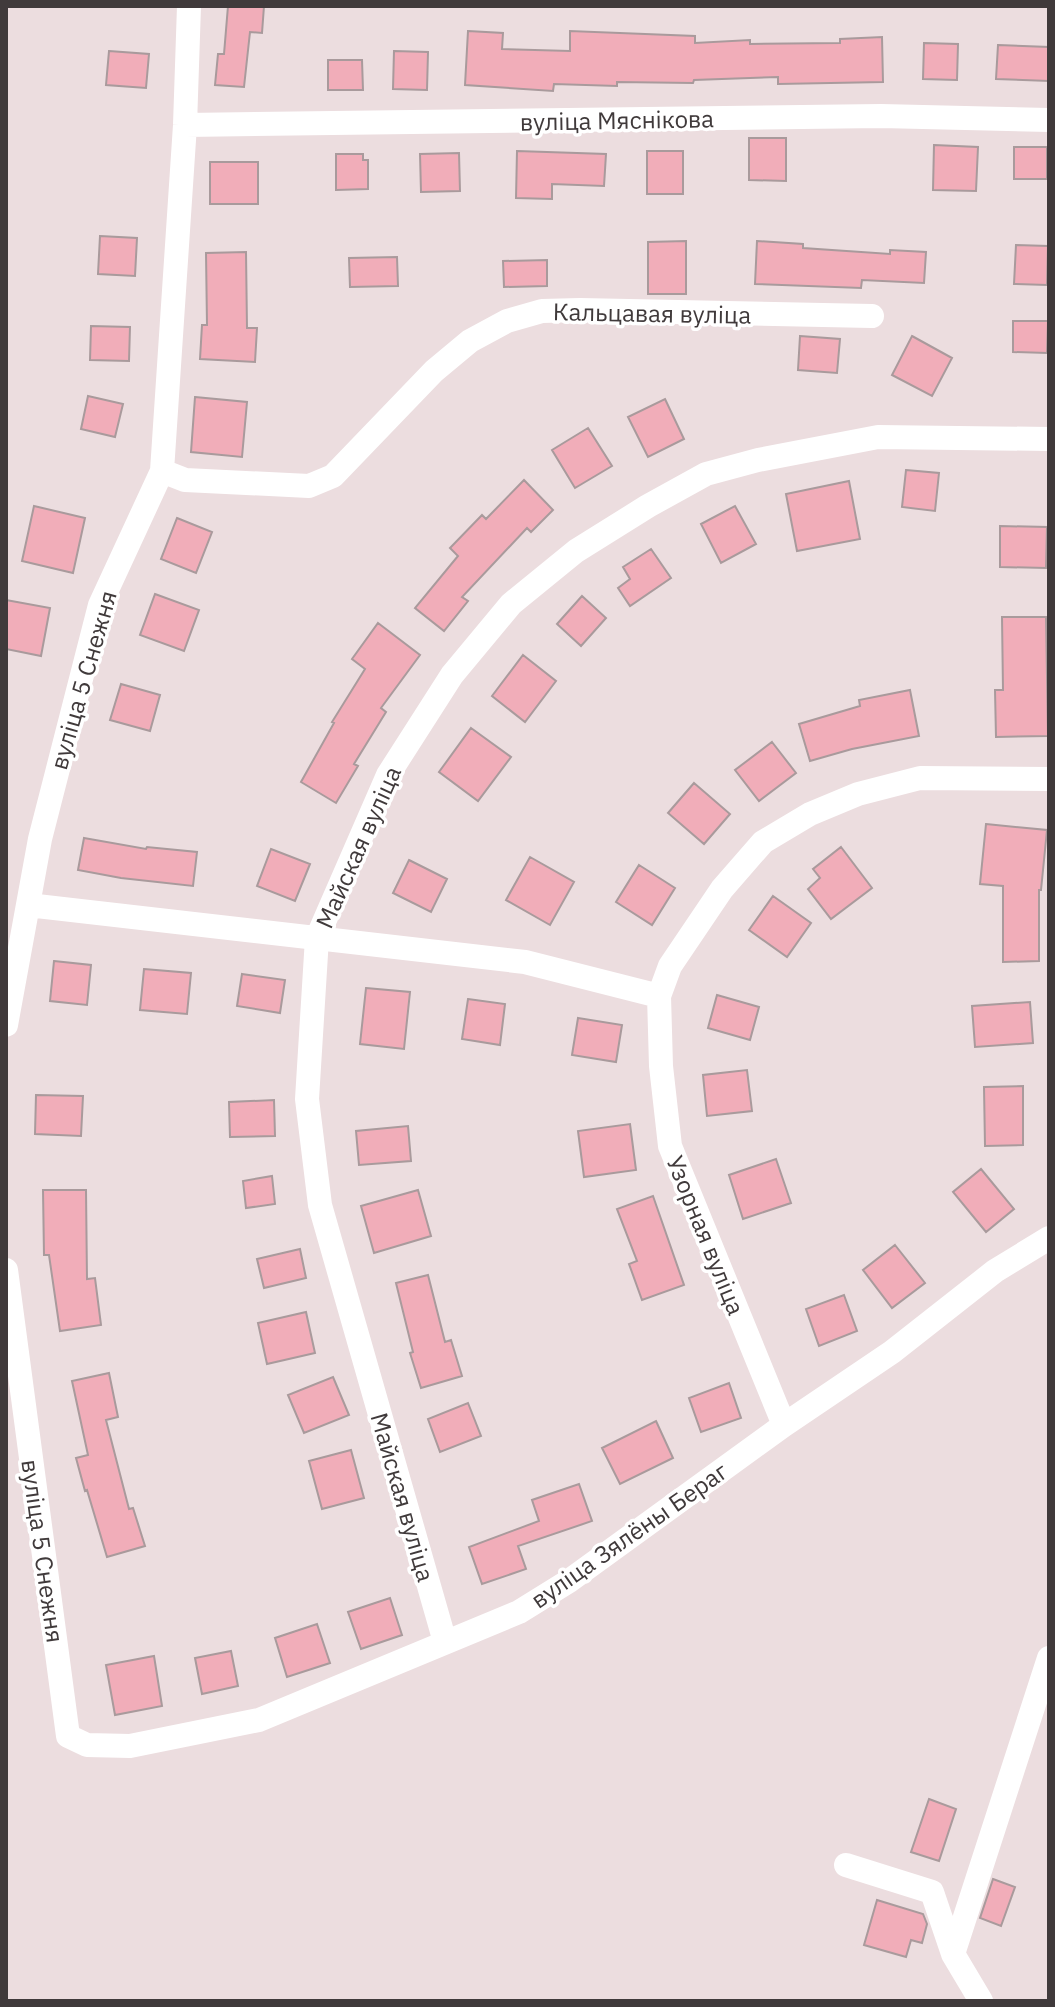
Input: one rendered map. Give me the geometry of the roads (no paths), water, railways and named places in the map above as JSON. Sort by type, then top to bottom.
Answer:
[{"type":"street","name":"вуліца 5 Снежня","points":[[6,1025],[40,839],[100,605],[162,471],[185,125],[189,6]]},
{"type":"street","name":"вуліца Мяснікова","points":[[185,125],[881,116],[1049,120]]},
{"type":"street","name":"Кальцавая вуліца","points":[[162,471],[185,480],[309,486],[333,476],[434,371],[470,341],[507,321],[542,311],[872,316]]},
{"type":"street","name":"Майская вуліца","points":[[445,1642],[320,1205],[307,1099],[317,938],[388,775],[452,675],[511,604],[576,551],[706,474],[758,460],[878,437],[1049,439]]},
{"type":"street","name":"Узорная вуліца","points":[[784,1425],[670,1146],[661,1066],[659,996],[670,966],[722,889],[763,842],[810,814],[858,794],[920,778],[1049,779]]},
{"type":"street","points":[[28,905],[525,962],[659,996]]},
{"type":"street","name":"вуліца Зялёны Бераг","points":[[68,1736],[87,1745],[130,1746],[259,1720],[519,1612],[569,1581],[784,1425],[892,1352],[995,1271],[1049,1238]]},
{"type":"street","name":"вуліца 5 Снежня","points":[[6,1270],[68,1736]]},
{"type":"street","points":[[953,1954],[1049,1658]]},
{"type":"street","points":[[846,1865],[932,1892],[953,1954],[981,2001]]}]
